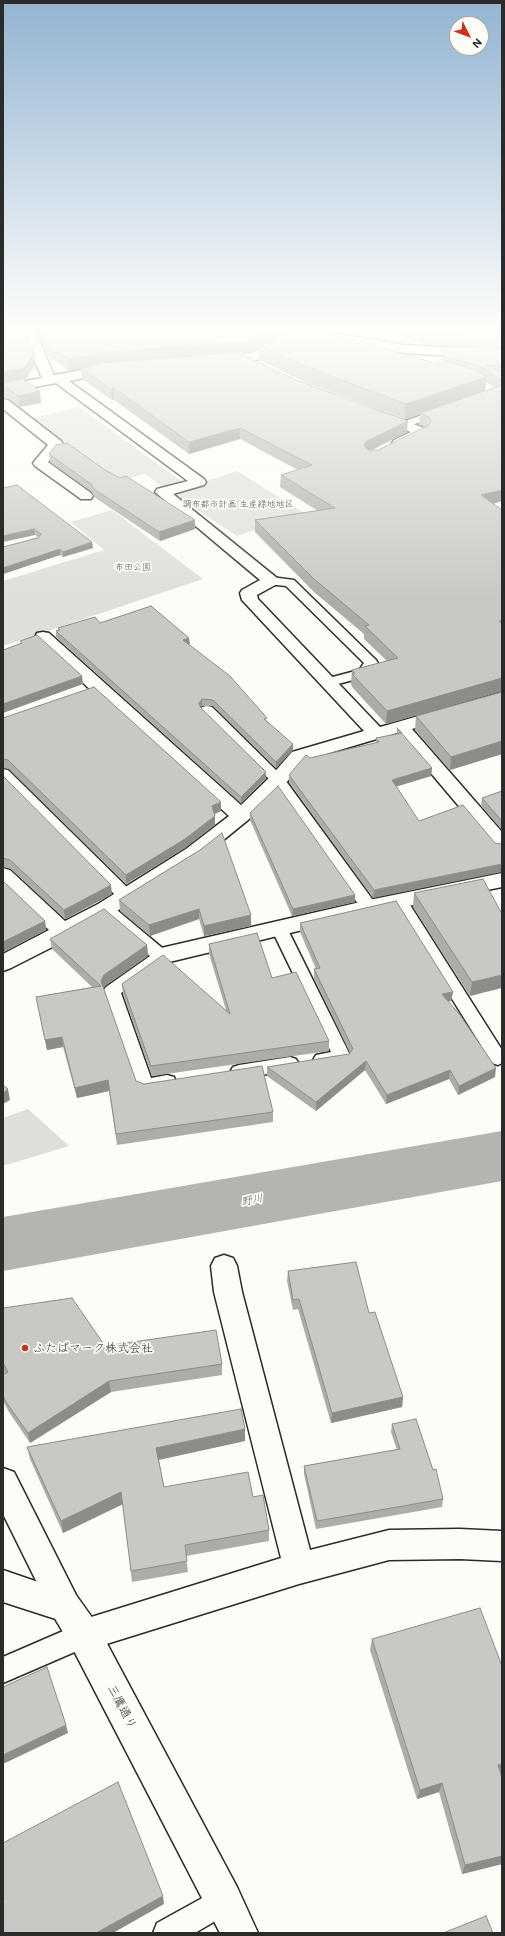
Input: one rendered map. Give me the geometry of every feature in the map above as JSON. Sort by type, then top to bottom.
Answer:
[{"type":"street","points":[[22,417],[56,444],[40,463],[86,496]]},
{"type":"street","points":[[107,417],[199,482],[162,492],[271,581],[248,593],[250,600],[330,682],[376,733]]},
{"type":"street","points":[[383,417],[422,432],[390,447]]},
{"type":"street","points":[[43,637],[91,690],[240,816]]},
{"type":"street","points":[[3,963],[105,910],[193,854],[240,816],[278,780],[299,756],[502,697]]},
{"type":"street","points":[[400,726],[502,845]]},
{"type":"street","points":[[3,875],[64,932]]},
{"type":"street","points":[[161,956],[369,907],[502,880]]},
{"type":"street","points":[[224,1266],[228,1292],[299,1568]]},
{"type":"street","name":"三鷹通り","points":[[3,1482],[65,1606],[84,1635],[224,1900],[239,1933]]},
{"type":"street","points":[[84,1635],[299,1568],[389,1545],[460,1544],[502,1546]]},
{"type":"street","points":[[3,1586],[65,1606]]},
{"type":"lane","points":[[403,425],[425,417]]},
{"type":"lane","points":[[271,581],[290,583],[371,663],[364,673],[330,682]]},
{"type":"lane","points":[[207,710],[278,780],[369,907]]},
{"type":"lane","points":[[3,772],[126,896]]},
{"type":"lane","points":[[399,901],[498,1058]]},
{"type":"lane","points":[[105,910],[161,956],[112,991],[145,1086],[185,1080]]},
{"type":"lane","points":[[224,1074],[342,1057],[279,928]]},
{"type":"lane","points":[[3,1670],[84,1635]]},
{"type":"lane","points":[[167,1933],[224,1900]]},
{"type":"green space","name":"調布都市計画 生産緑地地区","points":[[93,417],[183,482],[164,488],[145,474],[116,482],[33,418]]},
{"type":"green space","name":"調布都市計画 生産緑地地区","points":[[237,471],[304,513],[237,536],[171,493]]},
{"type":"green space","name":"布田公園","points":[[112,510],[203,579],[3,646],[3,581],[104,550],[71,522]]},
{"type":"green space","points":[[28,1109],[69,1146],[3,1166],[3,1118]]},
{"type":"building","points":[[155,417],[398,417],[408,421],[367,441],[364,444],[368,450],[378,450],[429,425],[431,421],[429,417],[502,417],[502,490],[481,495],[502,510],[502,621],[499,621],[502,624],[502,678],[387,711],[352,674],[355,674],[352,670],[398,658],[365,626],[369,625],[314,579],[255,520],[335,508],[281,475],[312,465],[240,428],[189,442]]},
{"type":"building","points":[[67,443],[105,470],[120,478],[126,476],[195,520],[159,532],[94,489],[91,484],[49,454],[56,445]]},
{"type":"building","points":[[17,485],[92,542],[63,552],[60,549],[3,568],[3,547],[38,538],[41,534],[34,529],[3,536],[3,488]]},
{"type":"building","points":[[151,606],[189,638],[183,640],[230,676],[267,718],[264,719],[293,744],[276,762],[213,700],[202,699],[199,703],[201,708],[266,772],[241,797],[56,631],[60,630],[58,628],[95,617],[100,623]]},
{"type":"building","points":[[37,635],[82,676],[3,704],[3,650],[22,643],[20,641]]},
{"type":"building","points":[[94,687],[221,802],[212,806],[215,816],[185,839],[126,875],[8,760],[3,759],[3,718]]},
{"type":"building","points":[[502,692],[502,741],[451,757],[416,716]]},
{"type":"building","points":[[401,733],[432,768],[392,780],[419,821],[463,805],[495,843],[502,844],[502,864],[374,890],[289,775],[306,755],[310,758],[379,742],[376,738]]},
{"type":"building","points":[[3,776],[111,885],[64,910],[10,860],[3,858]]},
{"type":"building","points":[[278,786],[355,895],[293,909],[250,813]]},
{"type":"building","points":[[502,791],[502,821],[482,798]]},
{"type":"building","points":[[222,833],[251,915],[204,926],[199,909],[149,925],[119,900],[200,850]]},
{"type":"building","points":[[483,879],[502,914],[502,975],[472,982],[414,893]]},
{"type":"building","points":[[3,881],[45,921],[3,942]]},
{"type":"building","points":[[396,901],[453,992],[442,994],[460,1015],[496,1068],[459,1086],[450,1070],[387,1095],[366,1061],[316,1102],[267,1067],[349,1054],[353,1049],[314,969],[320,968],[300,923]]},
{"type":"building","points":[[104,909],[147,945],[104,975],[101,981],[136,1081],[144,1084],[262,1066],[273,1112],[116,1134],[108,1080],[75,1088],[62,1037],[45,1040],[36,997],[101,986],[50,939]]},
{"type":"building","points":[[257,933],[272,978],[296,972],[329,1041],[151,1066],[122,984],[163,955],[230,1014],[209,944]]},
{"type":"building","points":[[3,1085],[8,1089],[3,1093]]},
{"type":"building","points":[[356,1262],[369,1313],[375,1312],[403,1397],[332,1413],[299,1299],[293,1300],[288,1271]]},
{"type":"building","points":[[72,1298],[105,1346],[216,1330],[222,1364],[109,1381],[28,1433],[6,1402],[3,1395],[3,1375],[8,1372],[3,1363],[3,1308]]},
{"type":"building","points":[[241,1409],[245,1429],[156,1448],[164,1487],[248,1472],[253,1497],[263,1495],[269,1530],[185,1545],[187,1561],[131,1571],[121,1492],[61,1521],[27,1447]]},
{"type":"building","points":[[416,1419],[433,1470],[436,1469],[443,1499],[317,1521],[304,1466],[400,1449],[392,1424]]},
{"type":"building","points":[[480,1608],[502,1666],[502,1764],[498,1765],[502,1778],[502,1856],[465,1865],[442,1783],[420,1790],[372,1639]]},
{"type":"building","points":[[47,1667],[66,1725],[3,1755],[3,1687]]},
{"type":"building","points":[[118,1782],[163,1896],[96,1933],[3,1933],[3,1843]]},
{"type":"building","points":[[486,1916],[493,1933],[443,1933]]},
{"type":"waterway","name":"野川","points":[[3,1244],[502,1156]]},
{"type":"place","name":"ふたばマーク株式会社","points":[[25,1348]]}]
